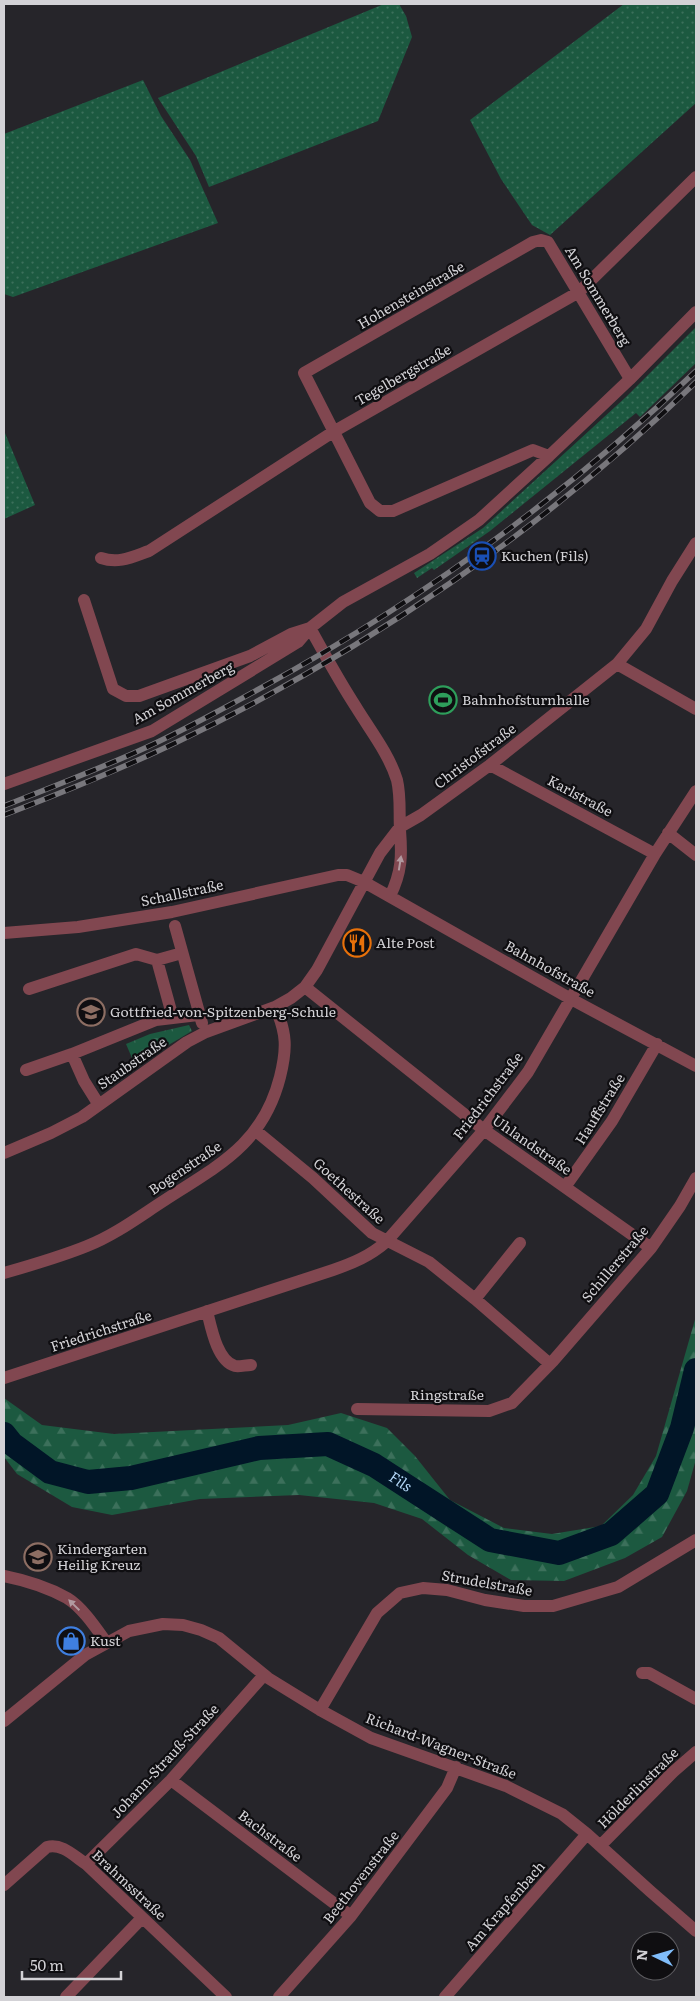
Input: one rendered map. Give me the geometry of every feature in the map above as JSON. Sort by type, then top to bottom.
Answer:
[{"type":"street","name":"Tegelbergstraße","points":[[101,558],[112,562],[125,560],[149,550],[333,432],[579,292],[696,177]]},
{"type":"street","name":"Am Sommerberg","points":[[533,242],[542,240],[548,242],[630,379]]},
{"type":"street","name":"Hohensteinstraße","points":[[333,432],[304,374],[533,242]]},
{"type":"street","name":"Am Sommerberg","points":[[4,784],[152,731],[298,642],[310,628],[343,602],[430,554],[479,520],[630,379],[696,312]]},
{"type":"street","points":[[333,432],[370,503],[380,511],[392,511],[533,450],[549,456]]},
{"type":"street","name":"Christofstraße","points":[[400,827],[422,815],[490,765],[617,664],[646,629],[672,581],[696,543]]},
{"type":"street","name":"Am Sommerberg","points":[[84,600],[113,689],[126,696],[139,696],[250,656],[291,634],[310,628]]},
{"type":"street","points":[[310,628],[340,682],[386,756],[397,781],[401,806],[402,851],[397,882],[390,896]]},
{"type":"street","points":[[617,664],[696,709]]},
{"type":"street","name":"Karlstraße","points":[[490,765],[655,854]]},
{"type":"street","name":"Friedrichstraße","points":[[4,1378],[355,1262],[373,1253],[386,1242],[484,1130],[528,1072],[655,854],[696,791]]},
{"type":"street","points":[[364,882],[380,853],[400,827]]},
{"type":"street","points":[[668,833],[696,855]]},
{"type":"street","name":"Schallstraße","points":[[4,933],[78,927],[172,912],[338,875],[347,875],[364,882]]},
{"type":"street","name":"Bahnhofstraße","points":[[364,882],[571,999],[696,1066]]},
{"type":"street","name":"Staubstraße","points":[[4,1153],[51,1133],[82,1117],[188,1042],[206,1032],[275,1007],[305,987],[317,970],[364,882]]},
{"type":"street","points":[[175,926],[198,1015],[206,1032]]},
{"type":"street","points":[[29,988],[136,954],[157,960],[182,953]]},
{"type":"street","points":[[157,960],[173,1018]]},
{"type":"street","name":"Uhlandstraße","points":[[305,987],[484,1130],[650,1248]]},
{"type":"street","name":"Bogenstraße","points":[[4,1273],[89,1245],[128,1225],[228,1159],[256,1131],[276,1092],[285,1059],[285,1031],[275,1007]]},
{"type":"street","points":[[26,1070],[72,1054],[156,1020],[198,1015]]},
{"type":"street","name":"Hauffstraße","points":[[565,1187],[612,1121],[657,1044]]},
{"type":"street","points":[[72,1054],[84,1080],[99,1105]]},
{"type":"street","name":"Goethestraße","points":[[256,1131],[313,1178],[372,1233],[386,1242],[430,1262],[475,1298],[550,1364]]},
{"type":"street","name":"Schillerstraße","points":[[550,1364],[650,1248],[680,1206],[696,1178]]},
{"type":"street","points":[[475,1298],[520,1243]]},
{"type":"street","points":[[207,1311],[219,1350],[225,1359],[235,1366],[251,1365]]},
{"type":"street","name":"Ringstraße","points":[[357,1409],[489,1411],[512,1403],[550,1364]]},
{"type":"street","name":"Strudelstraße","points":[[320,1710],[377,1613],[400,1593],[423,1588],[447,1590],[514,1605],[553,1606],[618,1587],[696,1540]]},
{"type":"street","points":[[4,1576],[22,1580],[68,1598],[92,1622],[106,1642]]},
{"type":"street","name":"Richard-Wagner-Straße","points":[[4,1720],[65,1670],[106,1642],[129,1631],[163,1624],[183,1625],[201,1630],[218,1638],[264,1675],[320,1710],[371,1738],[506,1786],[562,1814],[696,1931]]},
{"type":"street","points":[[642,1673],[649,1674],[696,1699]]},
{"type":"street","name":"Johann-Strauß-Straße","points":[[86,1864],[171,1780],[264,1675]]},
{"type":"street","name":"Hölderlinstraße","points":[[600,1846],[673,1772],[696,1752]]},
{"type":"street","name":"Beethovenstraße","points":[[278,1997],[351,1916],[447,1788],[456,1767]]},
{"type":"street","name":"Bachstraße","points":[[171,1780],[351,1916]]},
{"type":"street","name":"Am Krapfenbach","points":[[444,1997],[587,1834]]},
{"type":"street","name":"Brahmsstraße","points":[[4,1885],[46,1847],[54,1845],[66,1850],[86,1864],[226,1997]]},
{"type":"street","points":[[66,1997],[142,1918]]},
{"type":"green space","points":[[384,4],[399,4],[406,16],[412,37],[378,121],[209,187],[196,156],[158,98]]},
{"type":"green space","points":[[624,4],[696,4],[696,103],[550,235],[532,225],[501,179],[470,120]]},
{"type":"green space","points":[[143,80],[161,116],[190,160],[218,223],[13,297],[4,294],[4,134]]},
{"type":"green space","points":[[696,327],[696,363],[640,417],[636,413],[490,531],[434,570],[432,568],[417,578],[414,573],[483,528],[627,396]]},
{"type":"green space","points":[[4,433],[35,505],[4,519]]},
{"type":"green space","points":[[189,1025],[192,1031],[135,1065],[126,1044],[150,1034]]},
{"type":"green space","points":[[696,1316],[696,1459],[687,1491],[662,1537],[625,1558],[564,1581],[511,1580],[468,1555],[422,1519],[374,1503],[299,1495],[200,1499],[112,1515],[72,1507],[17,1474],[4,1457],[4,1398],[42,1425],[114,1434],[288,1425],[341,1413],[387,1428],[415,1456],[450,1500],[504,1528],[552,1534],[601,1526],[633,1495],[656,1456]]},
{"type":"waterway","name":"Fils","points":[[4,1434],[12,1444],[50,1472],[88,1482],[131,1478],[259,1448],[328,1444],[374,1465],[490,1540],[559,1553],[611,1534],[657,1494],[682,1428],[696,1370]]},
{"type":"railway","points":[[4,806],[150,746],[244,697],[376,620],[433,583],[542,504],[646,417],[696,371]]},
{"type":"railway","points":[[4,815],[133,763],[175,743],[246,707],[384,627],[515,537],[638,436],[696,382]]},
{"type":"place","name":"Kuchen (Fils)","points":[[482,556]]},
{"type":"place","name":"Bahnhofsturnhalle","points":[[443,700]]},
{"type":"place","name":"Alte Post","points":[[357,943]]},
{"type":"place","name":"Gottfried-von-Spitzenberg-Schule","points":[[91,1012]]},
{"type":"place","name":"Kindergarten Heilig Kreuz","points":[[38,1557]]},
{"type":"place","name":"Kust","points":[[71,1641]]}]
